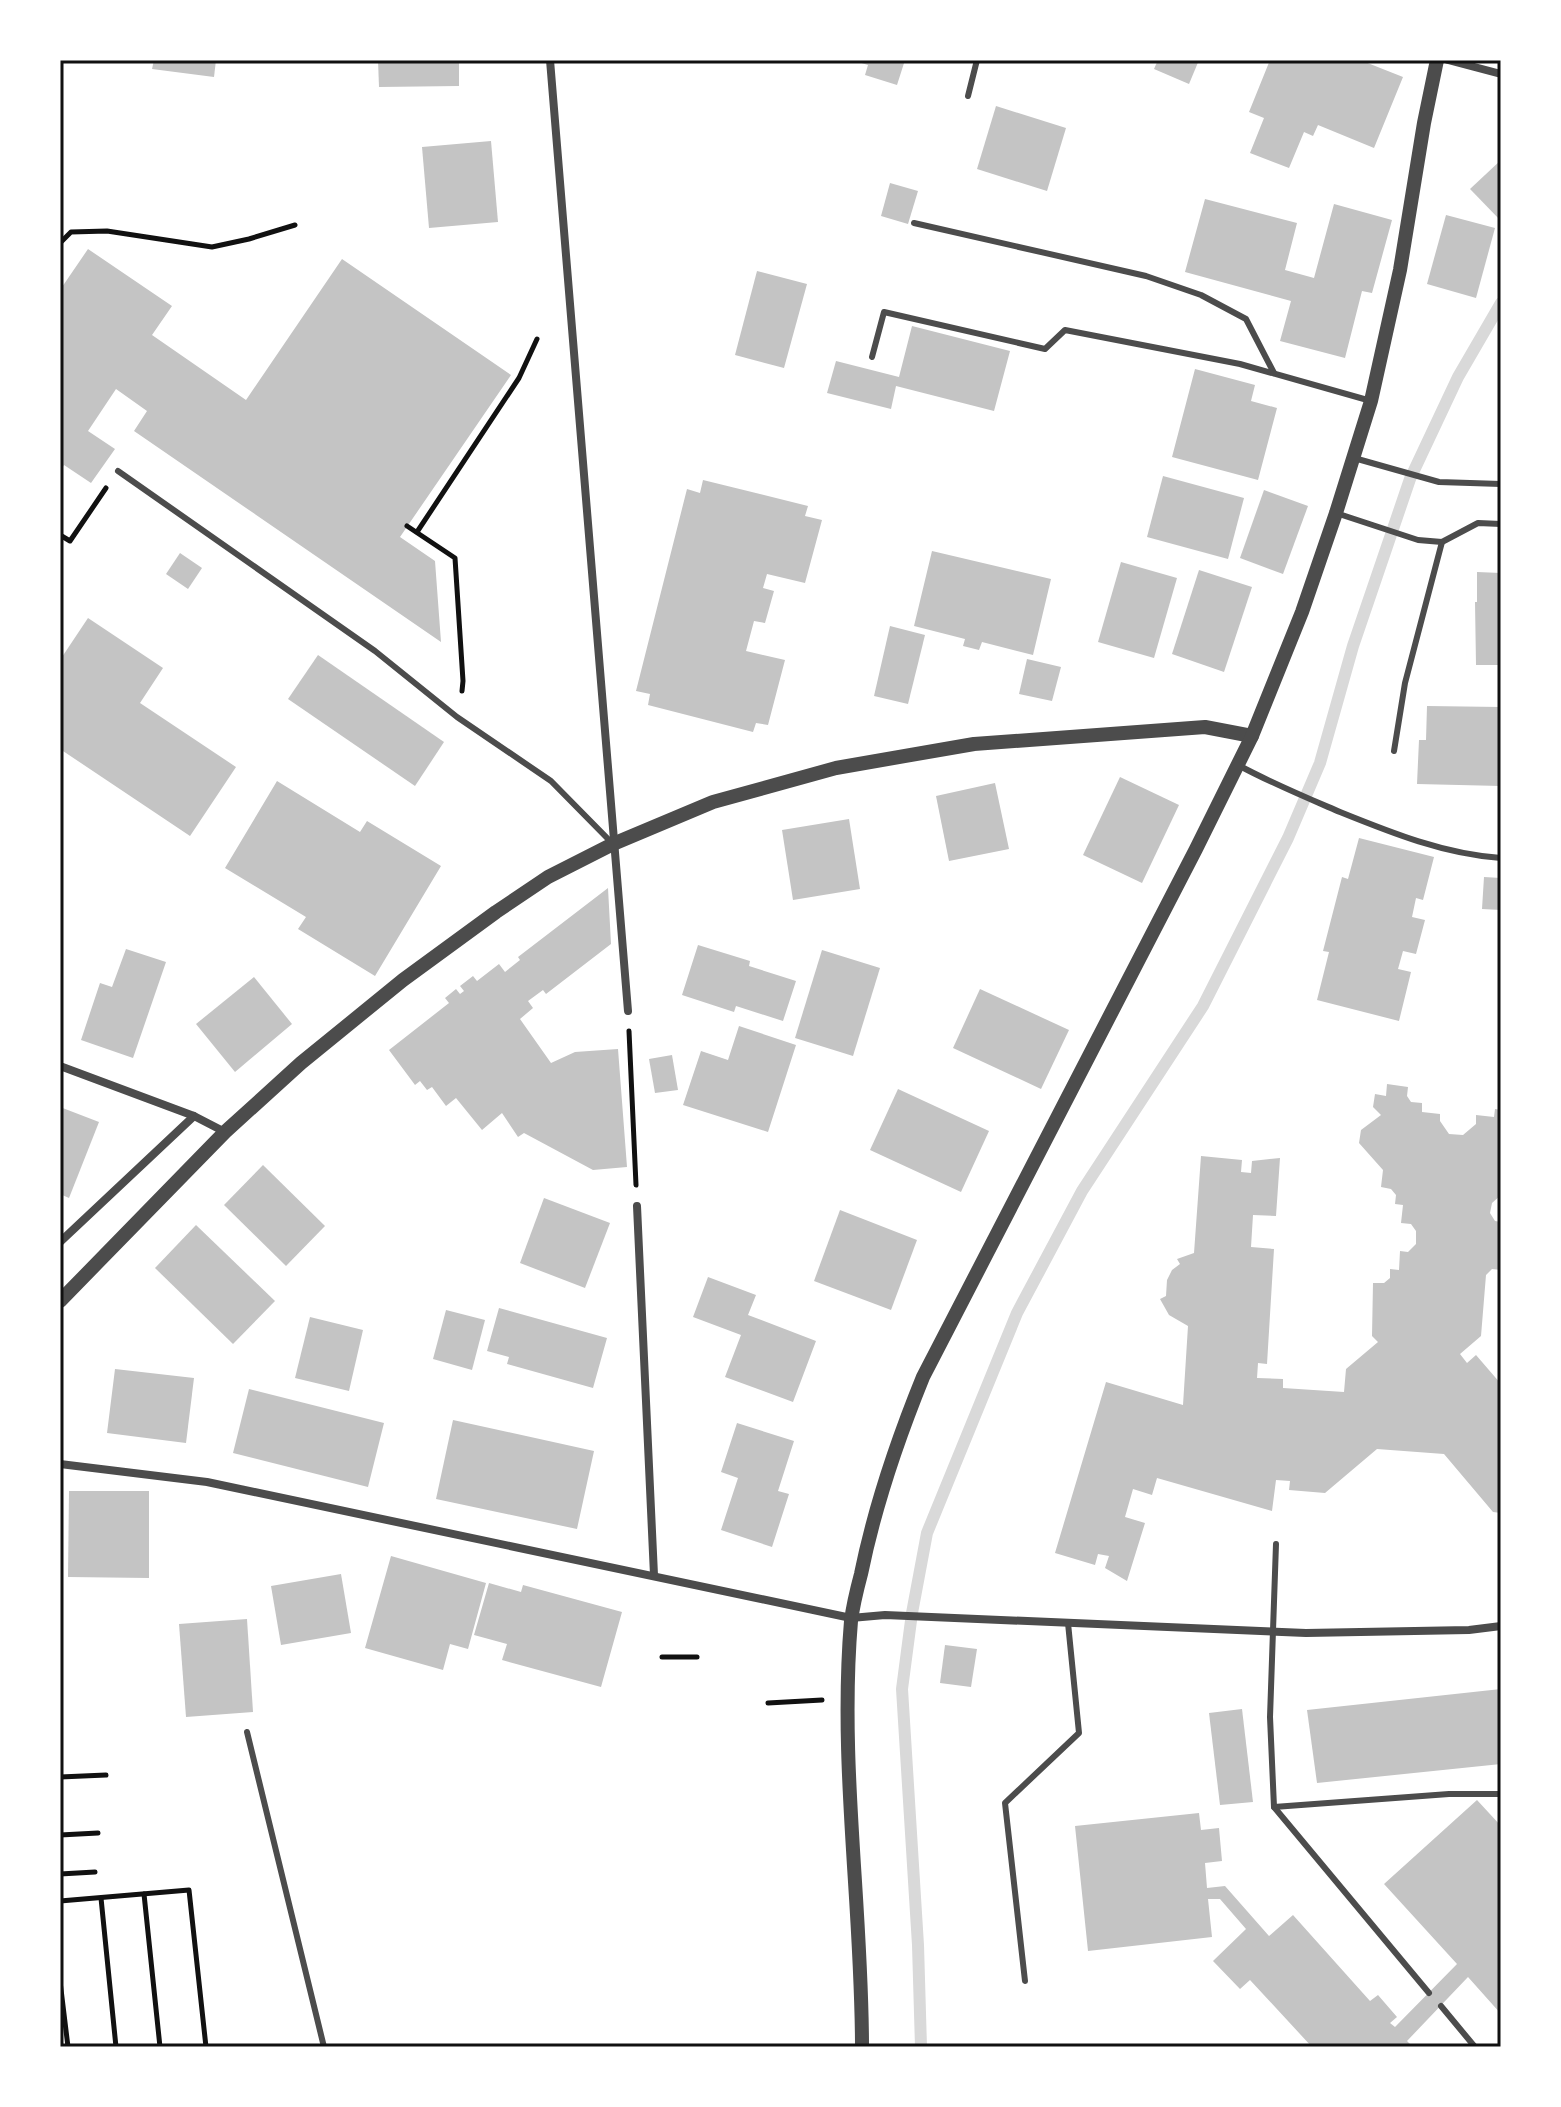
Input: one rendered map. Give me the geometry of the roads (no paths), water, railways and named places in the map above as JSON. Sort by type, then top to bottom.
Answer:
[{"type":"street","points":[[550,60],[628,1011]]},
{"type":"street","points":[[862,2047],[862,1977],[847,1699],[851,1618],[869,1534],[891,1458],[923,1377],[1238,765],[1302,612],[1371,401],[1400,270],[1437,60]]},
{"type":"street","points":[[1448,60],[1501,74]]},
{"type":"street","points":[[60,1301],[225,1132],[301,1063],[403,980],[548,877],[613,844],[713,802],[836,768],[897,757],[974,744],[1205,727],[1252,736]]},
{"type":"street","points":[[60,1066],[194,1116],[225,1132]]},
{"type":"street","points":[[60,1242],[194,1116]]},
{"type":"street","points":[[637,1206],[654,1575]]},
{"type":"street","points":[[60,1464],[207,1482],[851,1618],[885,1615],[1274,1632],[1469,1630],[1501,1626]]},
{"type":"lane","points":[[968,96],[977,60]]},
{"type":"lane","points":[[914,223],[1146,276],[1201,295],[1246,319],[1274,373]]},
{"type":"lane","points":[[872,357],[884,312],[1045,349],[1065,330],[1167,348],[1274,373],[1371,401]]},
{"type":"lane","points":[[1354,458],[1439,482],[1501,484]]},
{"type":"lane","points":[[118,471],[375,651],[457,717],[551,781],[613,844]]},
{"type":"lane","points":[[1336,513],[1418,540],[1442,542],[1478,523],[1501,524]]},
{"type":"lane","points":[[1394,751],[1405,683],[1442,542]]},
{"type":"lane","points":[[1238,765],[1278,787],[1406,839],[1473,856],[1501,858]]},
{"type":"lane","points":[[1276,1544],[1270,1717],[1274,1807],[1429,1993]]},
{"type":"lane","points":[[1025,1981],[1005,1803],[1079,1733],[1068,1623]]},
{"type":"lane","points":[[247,1732],[324,2047]]},
{"type":"lane","points":[[1274,1807],[1449,1794],[1501,1794]]},
{"type":"lane","points":[[1441,2006],[1475,2047]]},
{"type":"waterway","points":[[921,2047],[918,1945],[902,1689],[927,1533],[1017,1313],[1082,1191],[1203,1006],[1288,838],[1320,763],[1353,646],[1410,479],[1458,377],[1501,303]]}]
